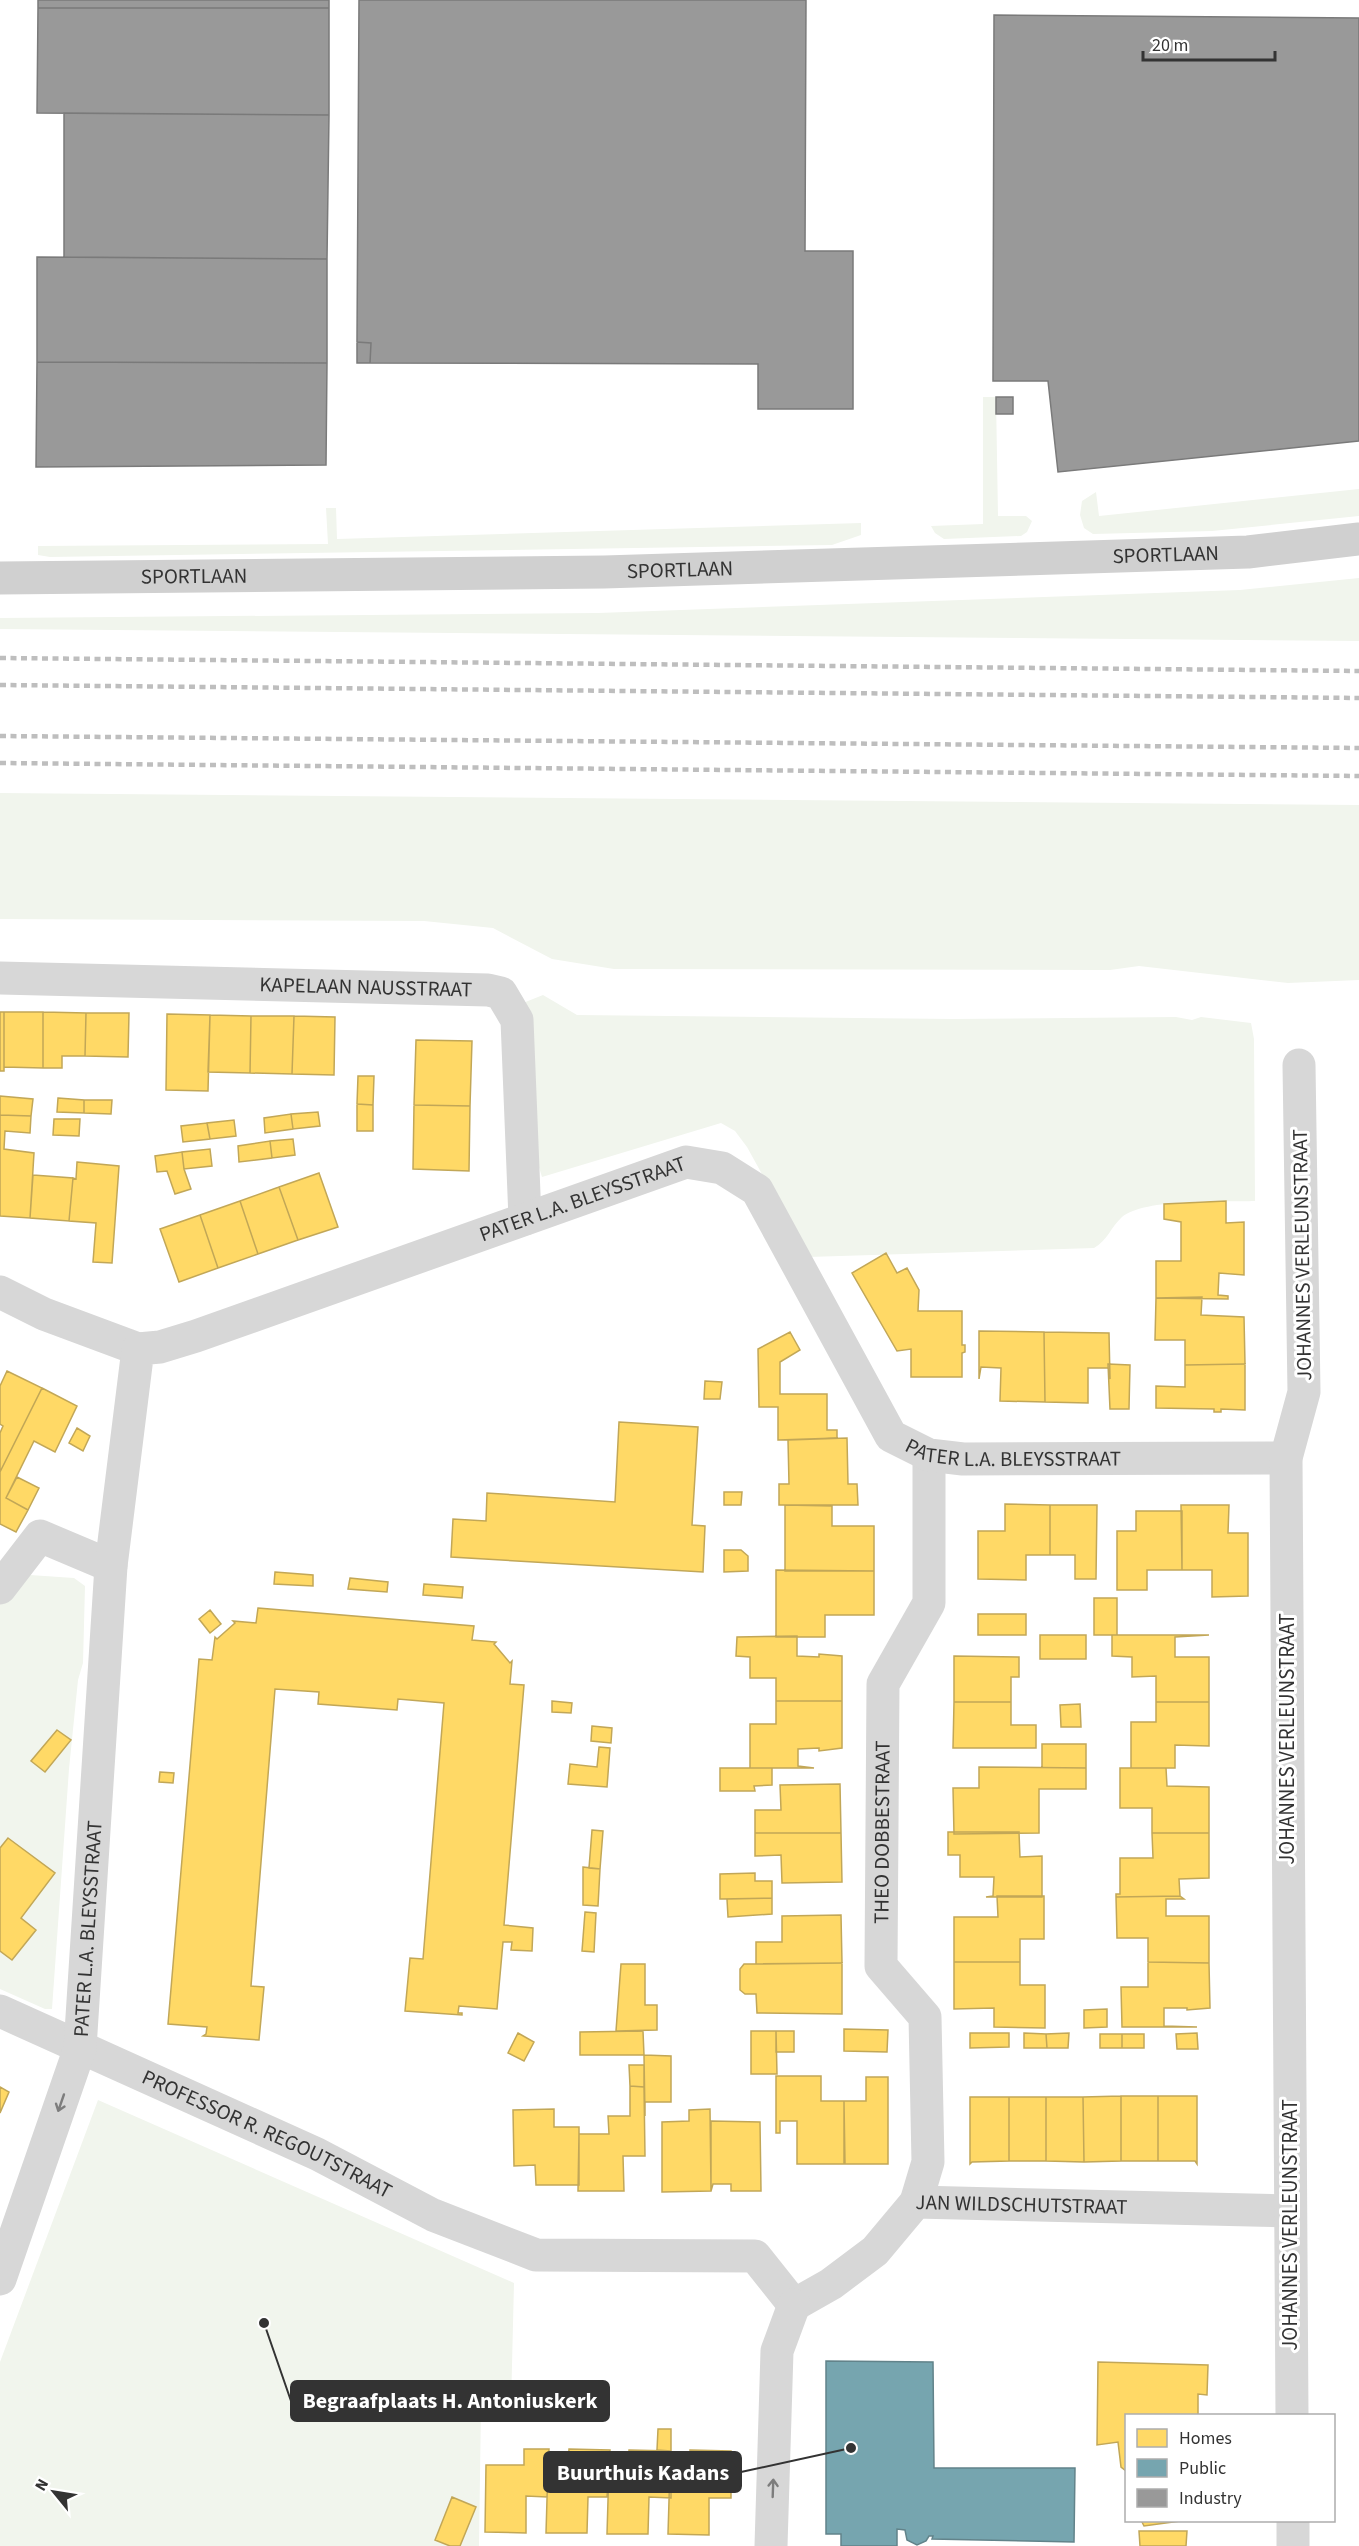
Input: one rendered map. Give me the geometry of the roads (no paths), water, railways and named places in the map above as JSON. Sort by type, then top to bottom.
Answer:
[{"type":"street","name":"SPORTLAAN","points":[[0,578],[616,572],[1248,552],[1359,539]]},
{"type":"street","name":"KAPELAAN NAUSSTRAAT","points":[[0,978],[488,990],[501,993],[517,1020],[525,1219]]},
{"type":"street","name":"JOHANNES VERLEUNSTRAAT","points":[[1292,2414],[1286,1458],[1304,1392],[1299,1065]]},
{"type":"street","name":"PATER L.A. BLEYSSTRAAT","points":[[0,2279],[80,2048],[111,1566],[138,1349],[160,1347],[196,1335],[686,1162],[722,1168],[757,1190],[891,1436],[929,1455],[963,1459],[1286,1458]]},
{"type":"street","points":[[0,1292],[44,1314],[138,1349]]},
{"type":"street","name":"THEO DOBBESTRAAT","points":[[916,2202],[928,2162],[925,2017],[881,1966],[883,1684],[929,1603],[929,1455]]},
{"type":"street","points":[[0,1588],[40,1536],[111,1566]]},
{"type":"street","name":"PROFESSOR R. REGOUTSTRAAT","points":[[0,2011],[317,2154],[434,2215],[536,2255],[755,2256],[794,2305]]},
{"type":"street","name":"JAN WILDSCHUTSTRAAT","points":[[794,2305],[831,2284],[875,2251],[916,2202],[1290,2211]]},
{"type":"street","points":[[771,2546],[777,2350],[794,2305]]},
{"type":"street","points":[[1293,2522],[1293,2546]]},
{"type":"railway","points":[[0,658],[1359,671]]},
{"type":"railway","points":[[0,685],[1359,698]]},
{"type":"railway","points":[[0,736],[1359,748]]},
{"type":"railway","points":[[0,763],[1359,776]]},
{"type":"place","name":"Begraafplaats H. Antoniuskerk","points":[[264,2323]]},
{"type":"place","name":"Buurthuis Kadans","points":[[851,2448]]}]
